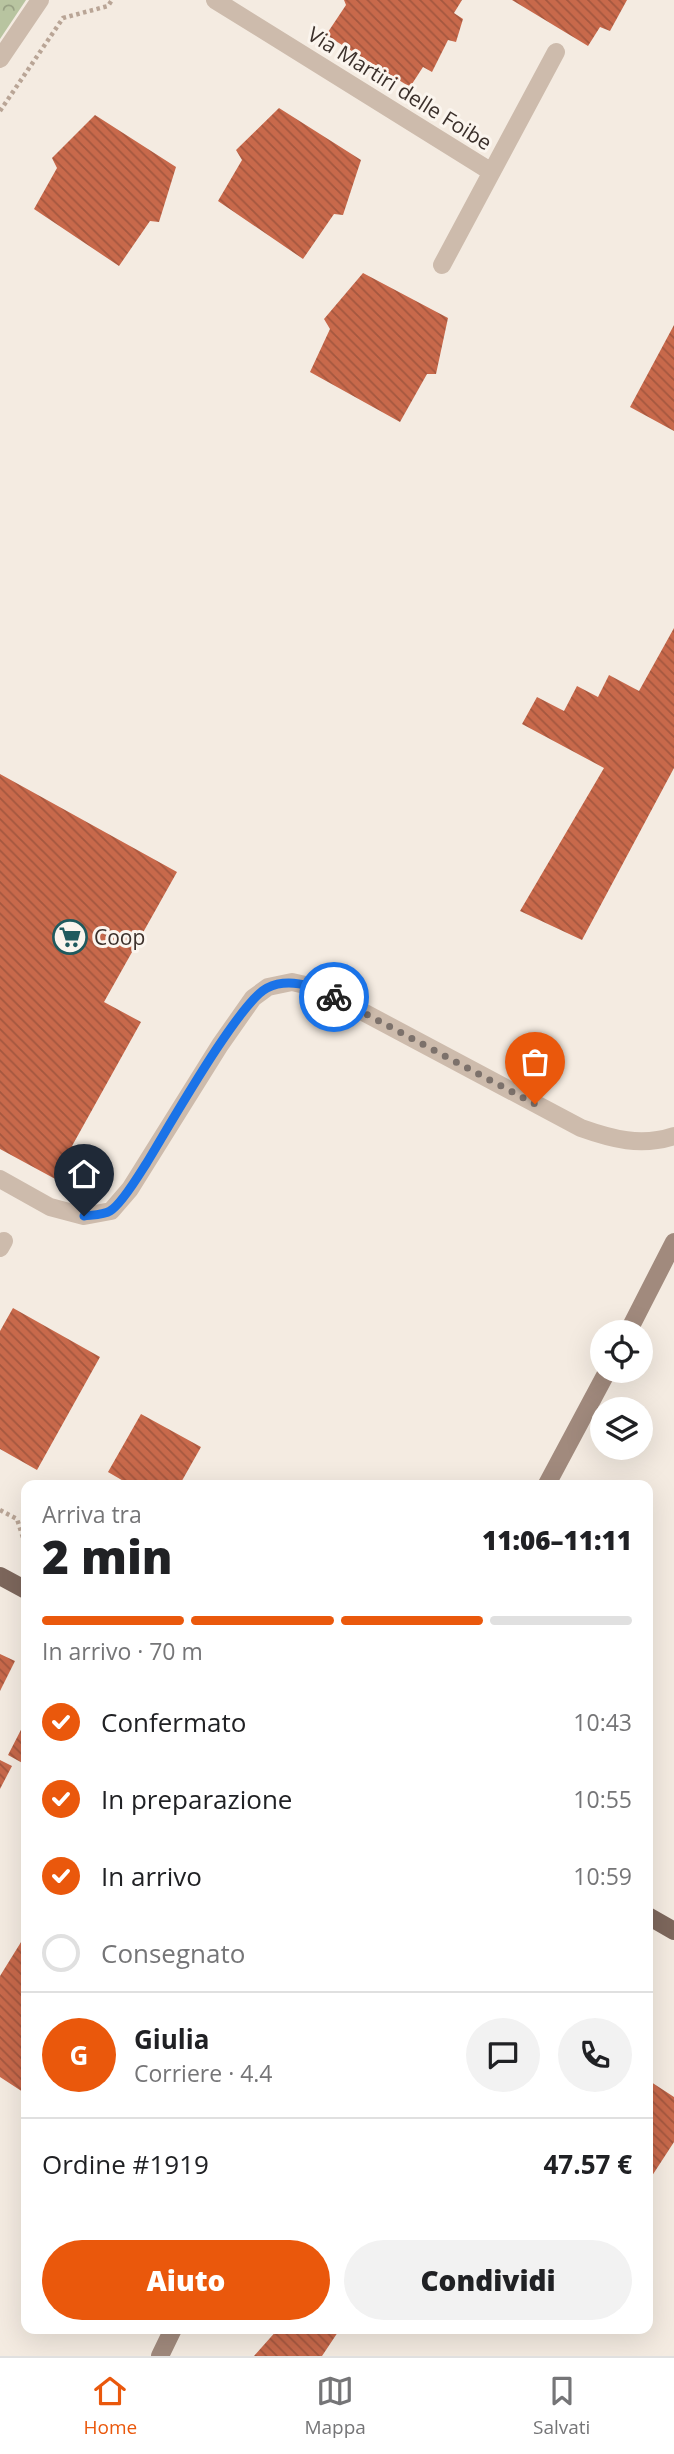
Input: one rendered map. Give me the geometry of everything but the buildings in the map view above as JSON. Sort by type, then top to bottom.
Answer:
[{"type":"main road","points":[[634,1320],[674,1242]]},
{"type":"main road","points":[[549,1480],[601,1383]]},
{"type":"main road","points":[[0,1576],[21,1587]]},
{"type":"main road","points":[[653,1919],[674,1931]]},
{"type":"main road","points":[[160,2356],[171,2334]]},
{"type":"street","points":[[0,59],[40,0]]},
{"type":"street","name":"Via Martiri delle Foibe","points":[[215,0],[490,171]]},
{"type":"street","name":"Via Martiri delle Foibe","points":[[442,265],[555,51]]},
{"type":"street","points":[[0,1180],[50,1208],[84,1216],[111,1211],[130,1189],[220,1045],[253,999],[268,987],[292,982],[318,988],[581,1128],[610,1139],[643,1142],[674,1136]]},
{"type":"path","points":[[0,111],[63,18],[108,6],[112,0]]},
{"type":"path","points":[[0,1510],[17,1519],[21,1531]]},
{"type":"green space","points":[[0,0],[26,0],[0,39]]},
{"type":"way so far","points":[[334,997],[535,1104]]},
{"type":"place","name":"Coop","points":[[70,937]]},
{"type":"route","points":[[84,1216],[111,1211],[130,1189],[220,1045],[253,999],[268,987],[292,982],[318,988],[334,997]]}]
